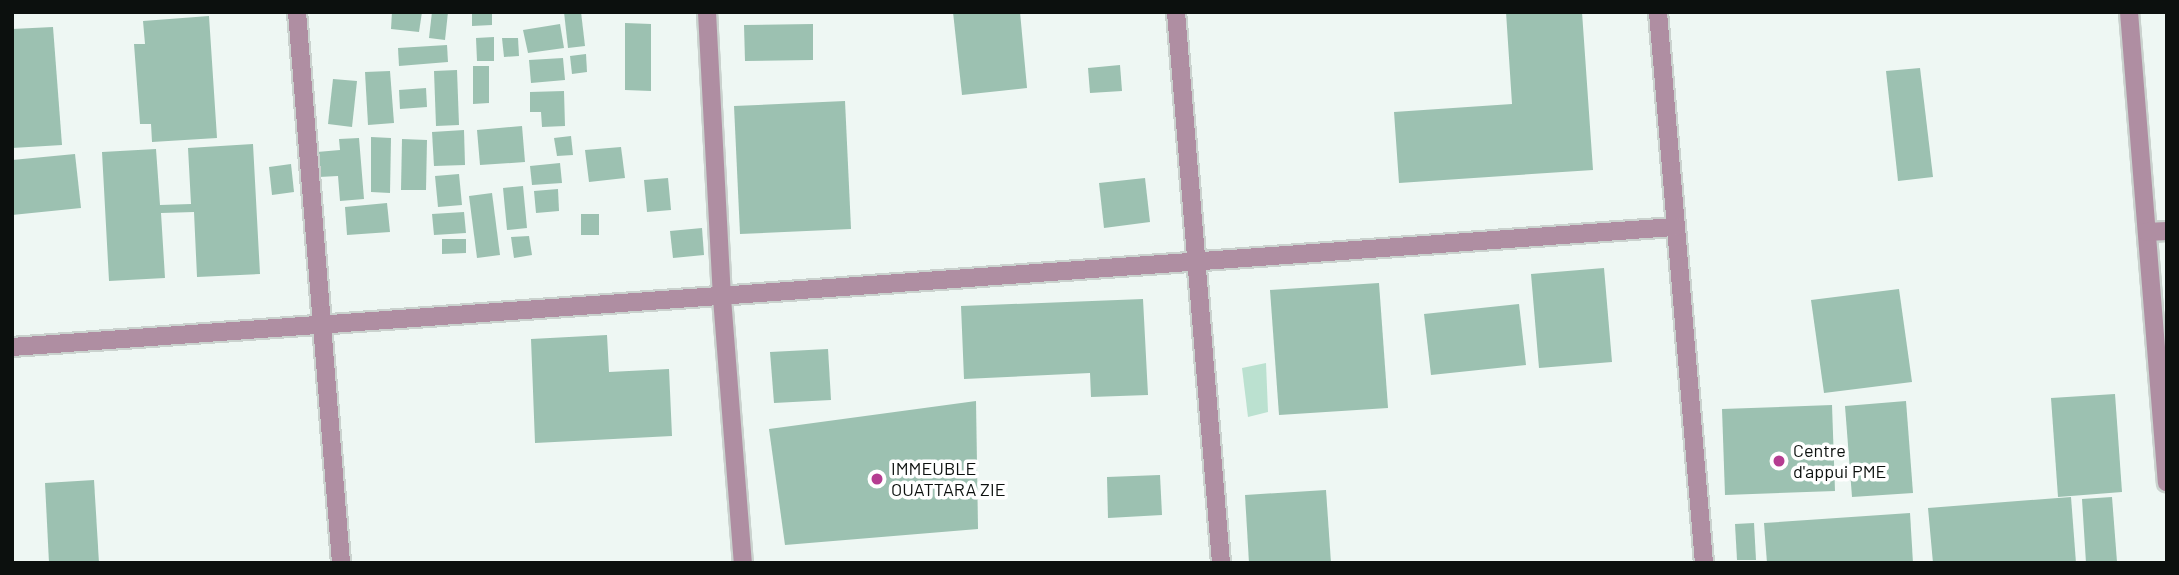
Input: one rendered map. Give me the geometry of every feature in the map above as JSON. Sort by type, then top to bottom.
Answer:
[{"type":"street","points":[[298,12],[341,563]]},
{"type":"street","points":[[707,12],[722,298],[743,563]]},
{"type":"street","points":[[1176,12],[1221,563]]},
{"type":"street","points":[[1658,12],[1704,563]]},
{"type":"street","points":[[2129,12],[2167,482]]},
{"type":"street","points":[[12,348],[1675,227]]},
{"type":"street","points":[[2147,232],[2167,231]]},
{"type":"shaded area","points":[[1266,363],[1268,412],[1248,417],[1242,368]]},
{"type":"building","points":[[392,12],[422,12],[419,32],[391,29]]},
{"type":"building","points":[[432,12],[448,12],[445,40],[429,38]]},
{"type":"building","points":[[472,12],[492,12],[492,25],[472,26]]},
{"type":"building","points":[[564,12],[581,12],[585,46],[568,48]]},
{"type":"building","points":[[953,12],[1020,12],[1027,88],[962,95]]},
{"type":"building","points":[[1506,12],[1582,12],[1593,170],[1399,183],[1394,112],[1512,104]]},
{"type":"building","points":[[209,16],[217,138],[152,142],[151,124],[140,124],[134,44],[145,44],[143,21]]},
{"type":"building","points":[[625,23],[651,24],[651,91],[625,90]]},
{"type":"building","points":[[560,24],[564,48],[528,53],[523,30]]},
{"type":"building","points":[[813,24],[813,60],[745,61],[744,25]]},
{"type":"building","points":[[53,27],[62,145],[12,148],[12,29]]},
{"type":"building","points":[[494,37],[494,61],[477,61],[476,38]]},
{"type":"building","points":[[502,38],[518,38],[519,56],[504,57]]},
{"type":"building","points":[[447,45],[448,62],[399,66],[398,48]]},
{"type":"building","points":[[586,54],[587,72],[572,74],[570,56]]},
{"type":"building","points":[[563,58],[565,80],[531,83],[529,60]]},
{"type":"building","points":[[1120,65],[1122,91],[1090,93],[1088,68]]},
{"type":"building","points":[[473,66],[489,66],[489,103],[473,104]]},
{"type":"building","points":[[1920,68],[1933,177],[1898,181],[1886,71]]},
{"type":"building","points":[[457,70],[459,125],[436,126],[434,71]]},
{"type":"building","points":[[390,71],[394,123],[368,125],[365,72]]},
{"type":"building","points":[[333,79],[357,81],[352,127],[328,124]]},
{"type":"building","points":[[426,88],[427,107],[400,109],[399,90]]},
{"type":"building","points":[[564,91],[565,126],[542,127],[541,112],[530,112],[530,92]]},
{"type":"building","points":[[845,101],[851,229],[740,234],[734,106]]},
{"type":"building","points":[[522,126],[525,162],[480,165],[477,130]]},
{"type":"building","points":[[464,130],[465,165],[434,166],[432,132]]},
{"type":"building","points":[[571,136],[573,155],[557,156],[554,138]]},
{"type":"building","points":[[371,137],[391,138],[390,193],[371,192]]},
{"type":"building","points":[[359,138],[364,199],[340,201],[338,176],[319,177],[317,152],[340,150],[339,139]]},
{"type":"building","points":[[402,139],[427,140],[426,190],[401,190]]},
{"type":"building","points":[[253,144],[260,274],[197,277],[194,212],[161,213],[165,278],[109,281],[102,152],[156,149],[160,205],[191,204],[188,148]]},
{"type":"building","points":[[621,147],[625,178],[589,182],[585,150]]},
{"type":"building","points":[[75,154],[81,208],[12,215],[12,160]]},
{"type":"building","points":[[560,163],[562,183],[532,185],[530,166]]},
{"type":"building","points":[[291,164],[294,192],[272,195],[269,167]]},
{"type":"building","points":[[459,174],[462,205],[438,207],[435,176]]},
{"type":"building","points":[[668,178],[671,210],[647,212],[644,180]]},
{"type":"building","points":[[1145,178],[1150,222],[1104,228],[1099,183]]},
{"type":"building","points":[[523,186],[527,228],[507,230],[503,188]]},
{"type":"building","points":[[558,189],[559,211],[536,213],[534,191]]},
{"type":"building","points":[[492,193],[500,255],[477,258],[469,196]]},
{"type":"building","points":[[387,203],[390,232],[347,235],[345,207]]},
{"type":"building","points":[[464,212],[466,233],[434,235],[432,214]]},
{"type":"building","points":[[581,214],[599,214],[599,235],[581,235]]},
{"type":"building","points":[[702,228],[704,255],[673,258],[670,231]]},
{"type":"building","points":[[529,236],[532,255],[514,258],[511,237]]},
{"type":"building","points":[[442,239],[466,239],[466,253],[442,254]]},
{"type":"building","points":[[1604,268],[1612,362],[1539,368],[1531,274]]},
{"type":"building","points":[[1379,283],[1388,408],[1279,415],[1270,290]]},
{"type":"building","points":[[1899,289],[1912,382],[1824,393],[1811,300]]},
{"type":"building","points":[[1143,299],[1148,395],[1091,397],[1090,373],[964,379],[961,306]]},
{"type":"building","points":[[1519,304],[1526,365],[1431,375],[1424,314]]},
{"type":"building","points":[[607,335],[609,372],[669,369],[672,436],[535,443],[531,339]]},
{"type":"building","points":[[828,349],[831,400],[774,403],[770,352]]},
{"type":"building","points":[[2115,394],[2122,492],[2058,497],[2051,398]]},
{"type":"building","name":"IMMEUBLE OUATTARA ZIE","points":[[976,401],[978,529],[785,545],[769,429]]},
{"type":"building","points":[[1906,401],[1913,493],[1852,497],[1845,406]]},
{"type":"building","points":[[1832,405],[1835,491],[1725,495],[1722,409]]},
{"type":"building","points":[[1160,475],[1162,515],[1108,518],[1107,477]]},
{"type":"building","points":[[94,480],[99,563],[49,563],[45,483]]},
{"type":"building","points":[[1326,490],[1331,563],[1249,563],[1245,495]]},
{"type":"building","points":[[2071,497],[2076,563],[1933,563],[1928,508]]},
{"type":"building","points":[[2112,497],[2117,562],[2086,563],[2082,499]]},
{"type":"building","points":[[1910,513],[1913,563],[1767,563],[1764,523]]},
{"type":"building","points":[[1754,523],[1756,560],[1737,560],[1735,524]]},
{"type":"place","name":"Centre d'appui PME","points":[[1779,461]]},
{"type":"place","name":"IMMEUBLE OUATTARA ZIE","points":[[877,479]]}]
